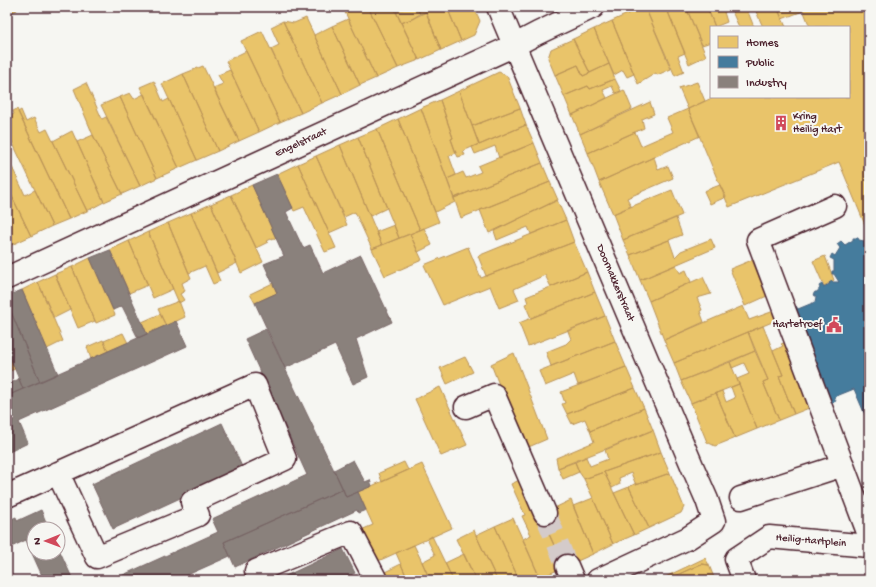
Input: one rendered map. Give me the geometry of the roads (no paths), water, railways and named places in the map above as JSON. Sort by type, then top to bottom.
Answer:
[{"type":"street","name":"Doornakkerstraat","points":[[498,7],[696,474],[714,521],[688,538],[598,580]]},
{"type":"street","name":"Engelstraat","points":[[7,278],[515,45],[593,7]]},
{"type":"street","points":[[835,206],[758,240],[869,535]]},
{"type":"street","points":[[7,496],[58,473],[255,385],[286,459],[192,502],[198,515],[97,557],[58,473]]},
{"type":"street","points":[[466,407],[494,395],[545,513]]},
{"type":"street","points":[[741,498],[843,465]]},
{"type":"street","points":[[256,571],[351,532],[376,580]]},
{"type":"street","name":"Heilig-Hartplein","points":[[744,580],[736,559],[770,537],[869,546]]},
{"type":"tunnel","points":[[545,513],[567,566]]},
{"type":"place","name":"Kring Heilig Hart","points":[[781,123]]},
{"type":"place","name":"Hartetroef","points":[[834,325]]}]
